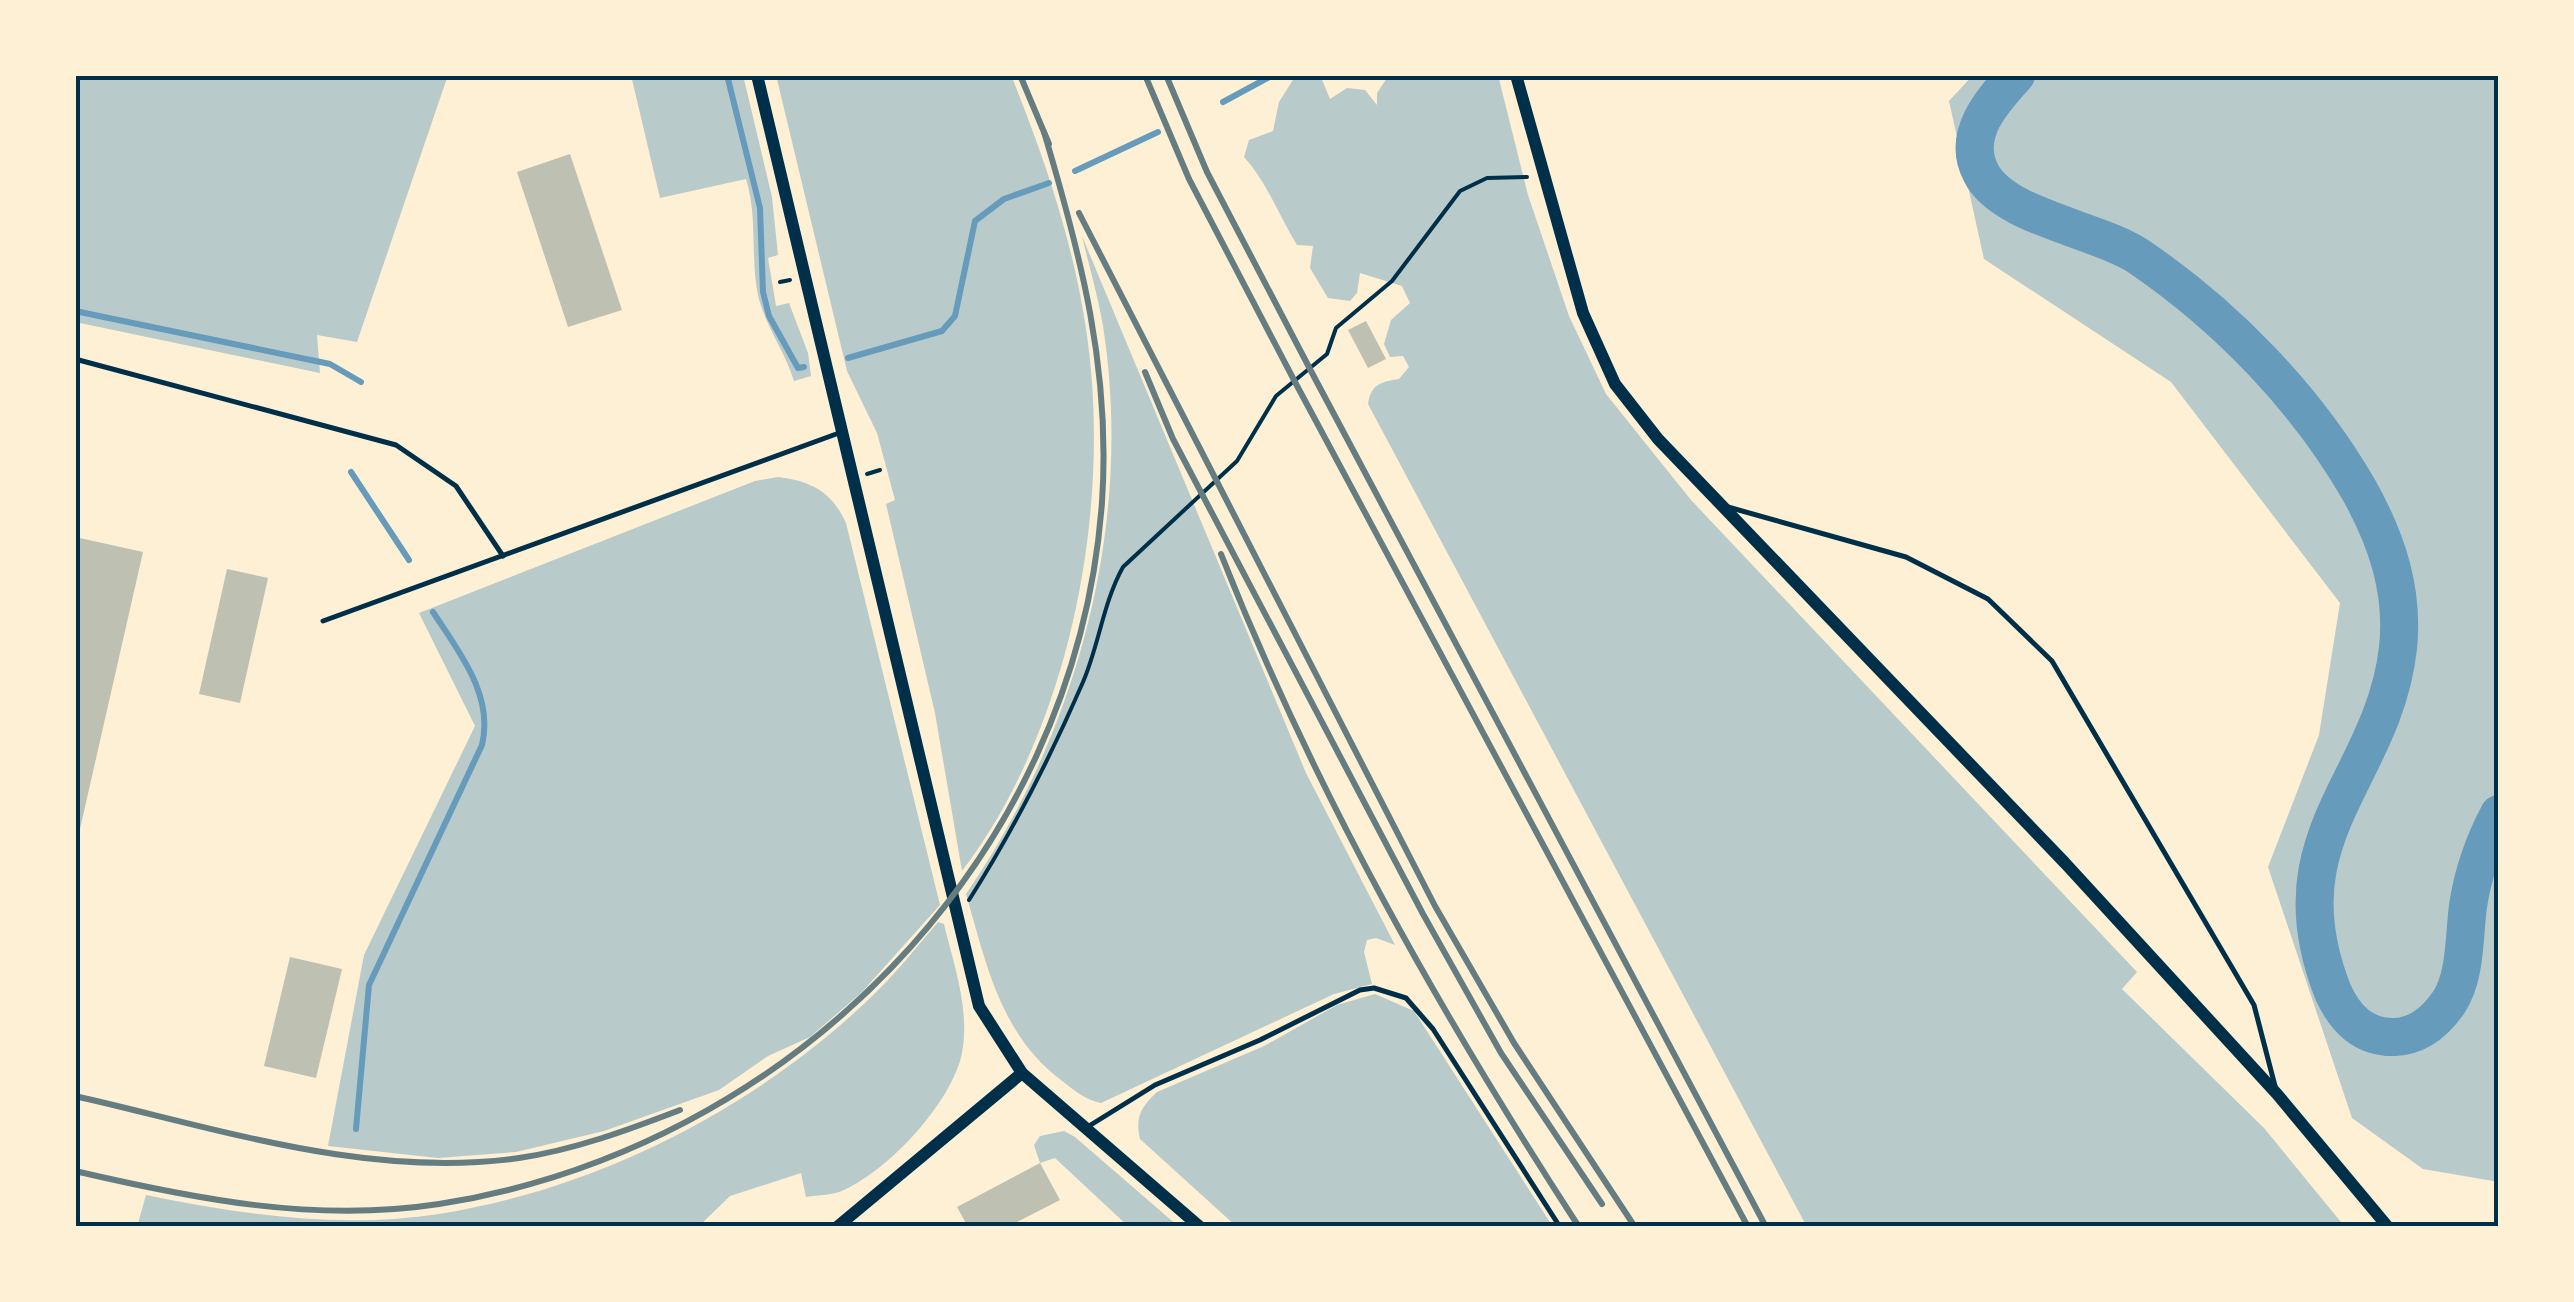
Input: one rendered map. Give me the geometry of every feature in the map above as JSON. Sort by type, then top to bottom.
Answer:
[{"type":"street","points":[[757,75],[979,1006],[1022,1074],[1200,1227]]},
{"type":"street","points":[[1516,75],[1583,312],[1615,384],[1658,440],[2065,864],[2277,1094],[2388,1227]]},
{"type":"street","points":[[837,1227],[1022,1074]]},
{"type":"lane","points":[[75,358],[396,445],[456,486],[503,556]]},
{"type":"lane","points":[[323,621],[842,432]]},
{"type":"lane","points":[[1719,505],[1906,557],[1988,598],[2052,661],[2254,1004],[2277,1094]]},
{"type":"lane","points":[[1086,1128],[1155,1085],[1260,1040],[1336,1000],[1360,990],[1391,991],[1417,1008],[1433,1029],[1560,1227]]},
{"type":"path","points":[[956,921],[1010,836],[1076,696],[1123,567],[1237,461],[1276,396],[1327,354],[1336,328],[1392,280],[1460,191],[1486,178],[1545,177]]},
{"type":"shaded area","points":[[75,75],[448,75],[357,342],[317,335],[320,373],[75,322]]},
{"type":"shaded area","points":[[631,75],[743,75],[772,197],[778,255],[768,258],[776,306],[789,303],[808,353],[811,376],[794,381],[761,306],[746,179],[660,198]]},
{"type":"shaded area","points":[[776,75],[1011,75],[1046,168],[1073,264],[1086,329],[1093,397],[1087,540],[1075,612],[1056,683],[1031,751],[1000,814],[962,871],[935,713],[886,504],[895,500],[877,433],[847,371]]},
{"type":"shaded area","points":[[1296,75],[1320,75],[1330,99],[1347,88],[1365,90],[1377,105],[1377,93],[1389,75],[1498,75],[1528,195],[1569,316],[1606,394],[1691,500],[2137,972],[2122,989],[2264,1128],[2345,1227],[1807,1227],[1368,404],[1374,388],[1399,379],[1409,367],[1403,356],[1390,357],[1384,344],[1391,320],[1410,303],[1402,286],[1360,273],[1357,293],[1350,301],[1328,298],[1310,268],[1313,246],[1297,245],[1244,157],[1249,140],[1273,131],[1279,102]]},
{"type":"shaded area","points":[[1973,75],[2499,75],[2499,1182],[2423,1169],[2352,1118],[2268,867],[2319,735],[2340,603],[2171,382],[1984,259],[1949,101]]},
{"type":"shaded area","points":[[1082,236],[1306,773],[1395,945],[1376,938],[1367,940],[1364,952],[1372,984],[1334,994],[1101,1103],[1061,1080],[1023,1041],[998,996],[966,894],[1005,831],[1039,764],[1067,695],[1088,623],[1103,549],[1110,475],[1111,400],[1103,326]]},
{"type":"shaded area","points":[[778,477],[819,490],[834,503],[846,523],[940,905],[862,992],[810,1037],[768,1056],[719,1090],[604,1131],[516,1152],[438,1158],[328,1146],[364,955],[475,726],[419,613],[755,481]]},
{"type":"shaded area","points":[[938,922],[944,924],[964,1020],[962,1053],[956,1072],[932,1112],[899,1150],[840,1192],[806,1197],[801,1173],[730,1196],[698,1227],[137,1227],[146,1195],[292,1218],[366,1220],[439,1214],[556,1186],[669,1139],[774,1077],[867,1001]]},
{"type":"shaded area","points":[[1375,994],[1414,1011],[1553,1227],[1237,1227],[1140,1139],[1141,1113],[1157,1092],[1264,1046],[1337,1005]]},
{"type":"shaded area","points":[[1064,1131],[1179,1227],[1129,1227],[1055,1158],[1040,1163],[1034,1145],[1040,1136]]},
{"type":"building","points":[[570,154],[622,310],[568,327],[517,172]]},
{"type":"building","points":[[1366,321],[1386,359],[1368,368],[1348,330]]},
{"type":"building","points":[[75,537],[143,552],[77,842],[75,842]]},
{"type":"building","points":[[227,569],[268,578],[240,703],[199,694]]},
{"type":"building","points":[[290,957],[342,969],[316,1078],[264,1066]]},
{"type":"building","points":[[1040,1163],[1060,1200],[1015,1223],[1017,1227],[968,1227],[957,1207]]},
{"type":"waterway","points":[[727,75],[760,208],[763,292],[769,316],[798,368],[804,367]]},
{"type":"waterway","points":[[1223,102],[1273,75]]},
{"type":"waterway","points":[[2016,75],[1989,107],[1977,132],[1976,159],[1992,188],[2030,211],[2138,256],[2233,332],[2289,391],[2338,456],[2369,509],[2385,547],[2396,586],[2398,648],[2388,695],[2373,736],[2322,850],[2315,891],[2317,938],[2333,992],[2343,1011],[2357,1025],[2384,1036],[2411,1034],[2432,1021],[2449,1002],[2461,968],[2476,870],[2499,814]]},
{"type":"waterway","points":[[1075,171],[1158,132]]},
{"type":"waterway","points":[[848,358],[942,331],[955,316],[975,221],[1004,199],[1049,183]]},
{"type":"waterway","points":[[75,311],[330,364],[361,382]]},
{"type":"waterway","points":[[351,472],[409,560]]},
{"type":"waterway","points":[[356,1129],[369,985],[482,745],[479,691],[433,612]]},
{"type":"railway","points":[[1020,75],[1049,144]]},
{"type":"railway","points":[[1145,75],[1189,179],[1295,382],[1748,1227]]},
{"type":"railway","points":[[1166,75],[1207,172],[1766,1227]]},
{"type":"railway","points":[[75,1171],[210,1199],[347,1211],[439,1204],[567,1173],[687,1121],[796,1052],[892,967],[973,867],[1037,755],[1080,633],[1102,502],[1102,406],[1081,269],[1044,132]]},
{"type":"railway","points":[[1079,213],[1435,906],[1514,1043],[1635,1227]]},
{"type":"railway","points":[[1145,372],[1173,439],[1423,914],[1501,1053],[1602,1204]]},
{"type":"railway","points":[[1221,554],[1297,729],[1383,900],[1478,1065],[1579,1227]]},
{"type":"railway","points":[[75,1096],[295,1147],[407,1162],[519,1158],[601,1138],[680,1110]]}]
